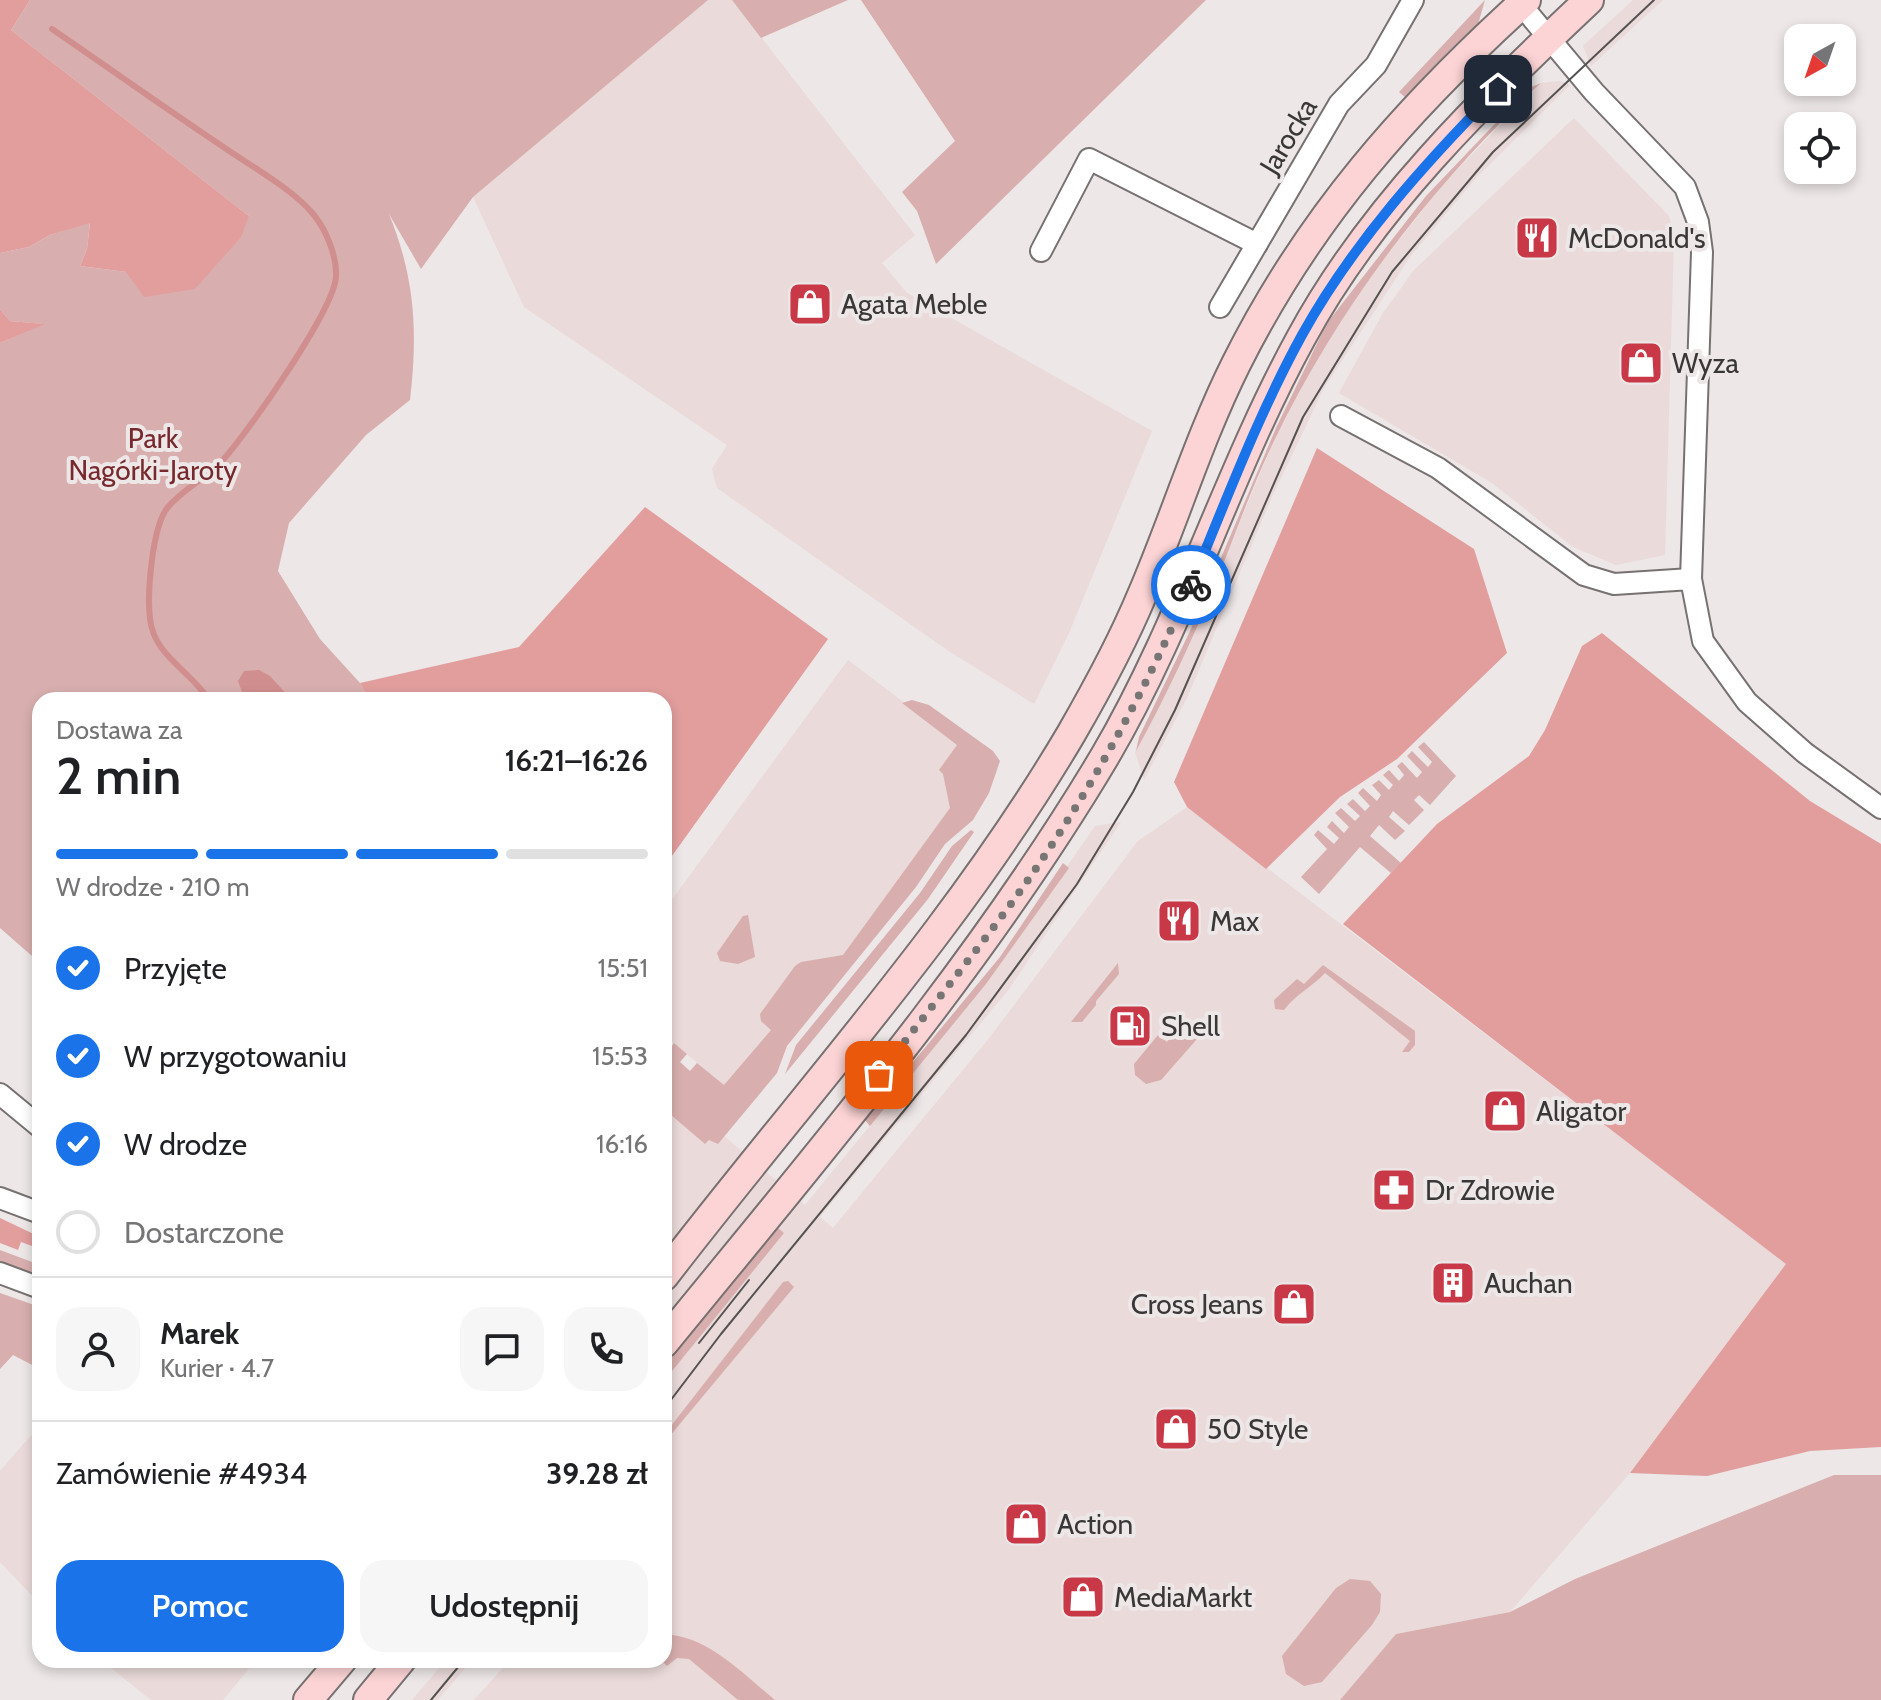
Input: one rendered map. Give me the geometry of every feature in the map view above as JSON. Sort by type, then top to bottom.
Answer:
[{"type":"main road","points":[[672,1333],[864,1095],[1006,911],[1053,839],[1107,752],[1165,644],[1276,388],[1324,299],[1418,175],[1589,0]]},
{"type":"main road","points":[[672,1266],[772,1136],[931,945],[1010,833],[1052,765],[1132,617],[1202,440],[1235,366],[1305,245],[1394,129],[1521,1]]},
{"type":"main road","points":[[308,1700],[335,1668]]},
{"type":"main road","points":[[368,1700],[394,1668]]},
{"type":"street","name":"Jarocka","points":[[1220,307],[1339,104],[1376,65],[1413,0]]},
{"type":"street","points":[[1521,1],[1594,92],[1685,187],[1698,222],[1702,252],[1691,579],[1703,641],[1747,702],[1805,753],[1880,804]]},
{"type":"street","points":[[1041,251],[1089,159],[1257,244]]},
{"type":"street","points":[[1341,416],[1438,468],[1584,575],[1614,584],[1691,579]]},
{"type":"street","points":[[0,1094],[32,1120]]},
{"type":"street","points":[[0,1198],[32,1210]]},
{"type":"street","points":[[0,1273],[32,1285]]},
{"type":"shaded area","points":[[0,0],[30,0],[11,30],[249,216],[241,237],[195,289],[144,297],[126,272],[80,266],[87,249],[90,223],[50,235],[29,247],[0,253]]},
{"type":"shaded area","points":[[708,0],[732,0],[915,235],[882,263],[907,293],[1152,431],[1069,633],[1034,704],[947,650],[717,488],[712,469],[727,445],[524,307],[473,197]]},
{"type":"shaded area","points":[[1633,0],[1663,0],[1591,66],[1583,46]]},
{"type":"shaded area","points":[[1560,81],[1570,85],[1477,177],[1410,257],[1324,388],[1272,497],[1187,698],[1144,780],[1135,752],[1201,615],[1275,438],[1316,361],[1368,279],[1443,184],[1541,83]]},
{"type":"shaded area","points":[[1574,118],[1669,216],[1674,238],[1665,555],[1616,565],[1573,547],[1492,483],[1339,393],[1383,313],[1414,270]]},
{"type":"shaded area","points":[[0,309],[10,321],[45,324],[0,343]]},
{"type":"shaded area","points":[[1317,448],[1474,549],[1507,653],[1397,759],[1340,797],[1266,869],[1187,807],[1174,782]]},
{"type":"shaded area","points":[[645,507],[828,639],[672,856],[672,692],[365,692],[360,683],[519,647]]},
{"type":"shaded area","points":[[1602,633],[1810,801],[1881,844],[1881,1447],[1810,1451],[1707,1476],[1630,1473],[1786,1264],[1343,924],[1437,824],[1529,756],[1545,730],[1582,646]]},
{"type":"shaded area","points":[[848,660],[985,764],[740,1099],[672,1042],[672,900]]},
{"type":"shaded area","points":[[259,670],[270,676],[285,692],[242,692],[238,681],[244,671]]},
{"type":"shaded area","points":[[1187,807],[1787,1264],[1630,1473],[1510,1612],[1396,1634],[1340,1700],[474,1700],[503,1668],[672,1668],[672,1092],[805,1205],[986,984],[1095,826],[1121,822],[1009,989],[820,1217],[833,1228],[990,1037],[1138,841]]},
{"type":"shaded area","points":[[0,1218],[32,1233],[32,1246],[21,1242],[18,1250],[0,1243]]},
{"type":"shaded area","points":[[32,1434],[32,1596],[0,1562],[0,1471]]},
{"type":"shaded area","points":[[111,1668],[249,1668],[223,1700],[151,1700]]},
{"type":"shaded area","points":[[439,1668],[465,1668],[438,1700],[412,1700]]},
{"type":"green space","name":"Park Nagórki-Jaroty","points":[[30,0],[708,0],[473,197],[421,269],[389,214],[404,260],[412,305],[414,351],[410,400],[366,435],[289,523],[278,571],[320,639],[365,692],[32,692],[32,956],[0,928],[0,343],[43,324],[10,321],[0,309],[0,253],[29,247],[50,235],[90,222],[87,249],[80,266],[126,272],[249,216],[11,30]]},
{"type":"green space","points":[[732,0],[848,0],[761,38]]},
{"type":"green space","points":[[861,0],[1206,0],[936,264],[917,211],[902,192],[955,141]]},
{"type":"green space","points":[[1485,0],[1477,28],[1406,98],[1399,92]]},
{"type":"green space","points":[[1541,83],[1462,163],[1426,206],[1358,295],[1328,342],[1266,459],[1196,629],[1136,751],[1139,737],[1190,631],[1276,428],[1327,323],[1426,196],[1529,88]]},
{"type":"green space","points":[[912,700],[929,705],[993,751],[1000,761],[989,793],[973,820],[945,844],[916,887],[787,1046],[777,1073],[718,1144],[709,1140],[705,1144],[672,1116],[674,1043],[687,1054],[680,1062],[690,1071],[697,1063],[724,1085],[771,1030],[761,1021],[760,1014],[795,966],[801,962],[843,955],[950,808],[943,774],[939,770],[957,745],[902,703]]},
{"type":"green space","points":[[1424,742],[1456,776],[1430,805],[1419,795],[1414,800],[1424,810],[1409,825],[1393,811],[1389,817],[1405,831],[1395,840],[1379,825],[1370,836],[1401,863],[1391,873],[1360,847],[1319,894],[1301,877],[1327,849],[1314,835],[1318,830],[1334,844],[1339,838],[1327,827],[1332,821],[1344,833],[1349,827],[1335,813],[1341,808],[1355,821],[1360,816],[1347,804],[1353,799],[1365,811],[1370,806],[1358,793],[1363,788],[1377,801],[1381,795],[1372,785],[1379,780],[1389,790],[1393,785],[1383,775],[1389,770],[1399,781],[1404,775],[1397,766],[1402,762],[1417,778],[1422,772],[1407,756],[1412,751],[1428,767],[1432,762],[1418,747]]},
{"type":"green space","points":[[971,830],[974,832],[928,899],[785,1074],[796,1045],[920,893],[952,846]]},
{"type":"green space","points":[[1063,863],[1069,868],[986,984],[870,1126],[865,1120],[1000,957]]},
{"type":"green space","points":[[748,915],[755,957],[738,964],[720,961],[717,953],[743,916]]},
{"type":"green space","points":[[1118,963],[1119,974],[1096,1005],[1082,1022],[1071,1022]]},
{"type":"green space","points":[[1323,965],[1415,1031],[1415,1045],[1409,1052],[1402,1052],[1410,1041],[1325,973],[1284,1010],[1275,1009],[1274,1000],[1297,979],[1304,984]]},
{"type":"green space","points":[[1182,1017],[1194,1027],[1197,1039],[1161,1080],[1146,1084],[1135,1075],[1134,1064],[1158,1035],[1167,1042],[1178,1029],[1169,1021]]},
{"type":"green space","points":[[778,1228],[784,1233],[672,1371],[672,1355]]},
{"type":"green space","points":[[0,1250],[32,1262],[32,1273],[0,1261]]},
{"type":"green space","points":[[788,1281],[794,1287],[672,1433],[672,1425],[783,1282]]},
{"type":"green space","points":[[0,1293],[32,1304],[32,1365],[13,1355],[0,1369]]},
{"type":"green space","points":[[1834,1475],[1881,1475],[1881,1700],[1340,1700],[1396,1634],[1510,1612],[1575,1579]]},
{"type":"green space","points":[[1350,1579],[1370,1581],[1381,1594],[1380,1612],[1322,1682],[1304,1686],[1286,1674],[1282,1656],[1336,1588]]},
{"type":"green space","points":[[672,1635],[710,1649],[775,1700],[738,1700],[689,1659],[677,1658],[672,1662]]},
{"type":"waterway","points":[[52,29],[295,196],[318,221],[335,260],[336,276],[332,292],[288,370],[235,445],[217,466],[168,507],[158,529],[149,594],[153,632],[166,653],[203,692]]},
{"type":"tram line","points":[[672,1398],[721,1334],[966,1035],[1077,884],[1133,792],[1175,710],[1303,417],[1392,272],[1493,152],[1654,0]]},
{"type":"tram line","points":[[699,1343],[749,1280]]},
{"type":"tram line","points":[[431,1700],[457,1668]]},
{"type":"way so far","points":[[879,1075],[1006,911],[1053,839],[1135,702],[1191,585]]},
{"type":"place","name":"McDonald's","points":[[1537,238]]},
{"type":"place","name":"Agata Meble","points":[[810,304]]},
{"type":"place","name":"Wyza","points":[[1641,363]]},
{"type":"place","name":"Max","points":[[1179,921]]},
{"type":"place","name":"Shell","points":[[1130,1026]]},
{"type":"place","name":"Aligator","points":[[1505,1111]]},
{"type":"place","name":"Dr Zdrowie","points":[[1394,1190]]},
{"type":"place","name":"Auchan","points":[[1453,1283]]},
{"type":"place","name":"Cross Jeans","points":[[1294,1304]]},
{"type":"place","name":"50 Style","points":[[1176,1429]]},
{"type":"place","name":"Action","points":[[1026,1524]]},
{"type":"place","name":"MediaMarkt","points":[[1083,1597]]},
{"type":"route","points":[[1191,585],[1276,388],[1324,299],[1405,190],[1498,89]]}]
